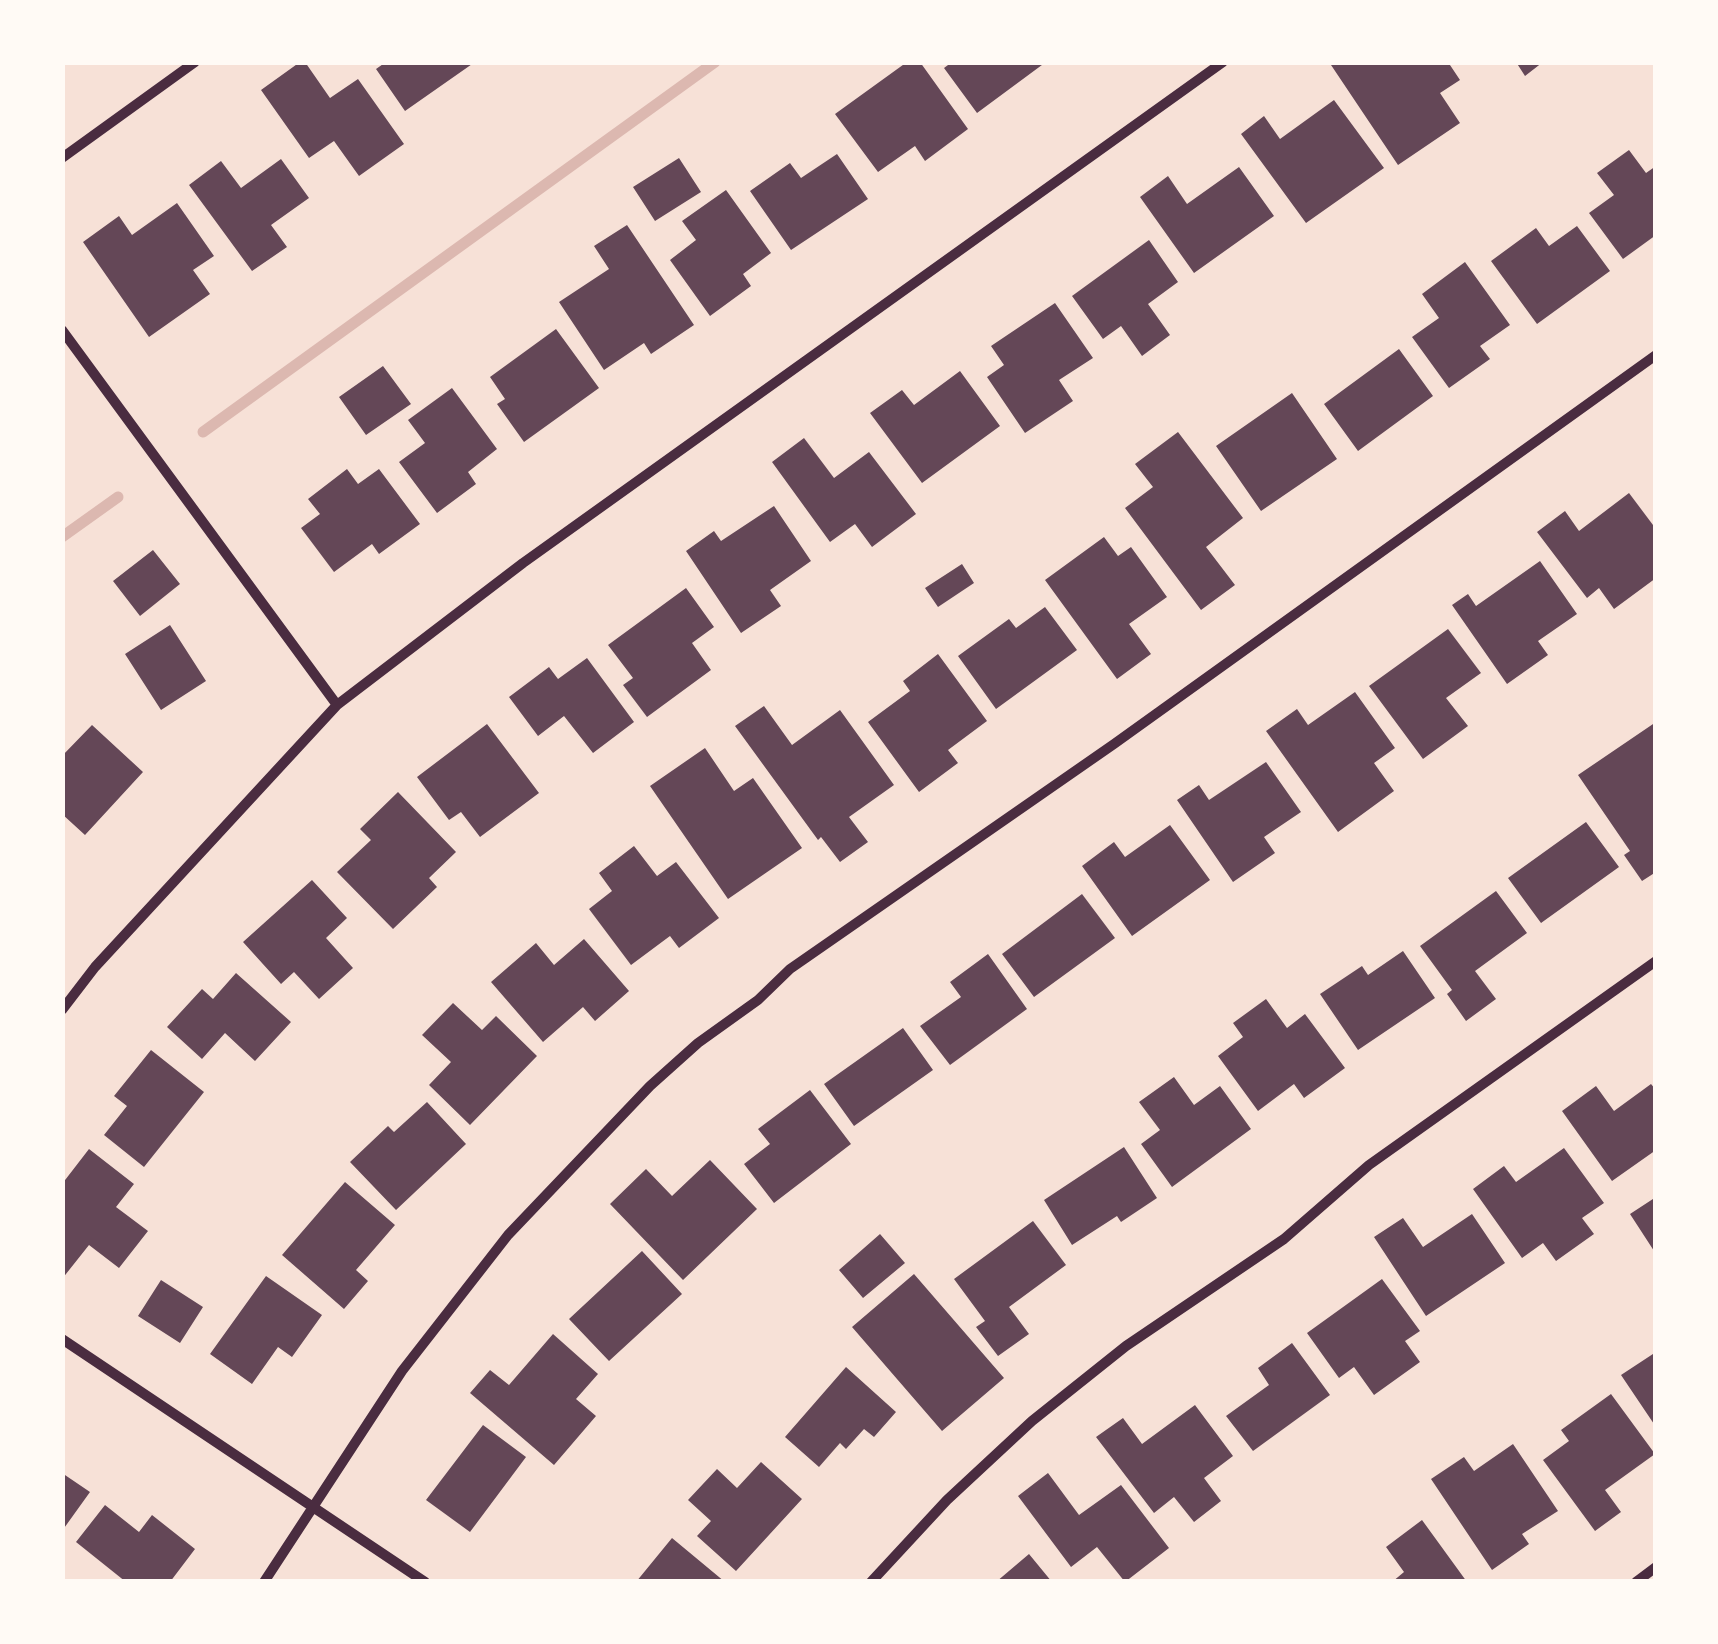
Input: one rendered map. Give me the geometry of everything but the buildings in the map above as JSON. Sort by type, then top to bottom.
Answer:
[{"type":"street","points":[[62,158],[195,62]]},
{"type":"street","points":[[62,1010],[94,967],[337,705],[523,563],[1223,62]]},
{"type":"street","points":[[62,330],[337,705]]},
{"type":"street","points":[[264,1582],[402,1372],[508,1235],[650,1086],[698,1043],[758,1000],[790,969],[1176,700],[1656,355]]},
{"type":"street","points":[[871,1582],[946,1500],[1045,1410],[1126,1346],[1284,1239],[1369,1165],[1656,961]]},
{"type":"street","points":[[62,1339],[425,1582]]},
{"type":"street","points":[[1636,1582],[1656,1568]]},
{"type":"waterway","points":[[203,432],[715,62]]},
{"type":"waterway","points":[[62,537],[118,497]]}]
